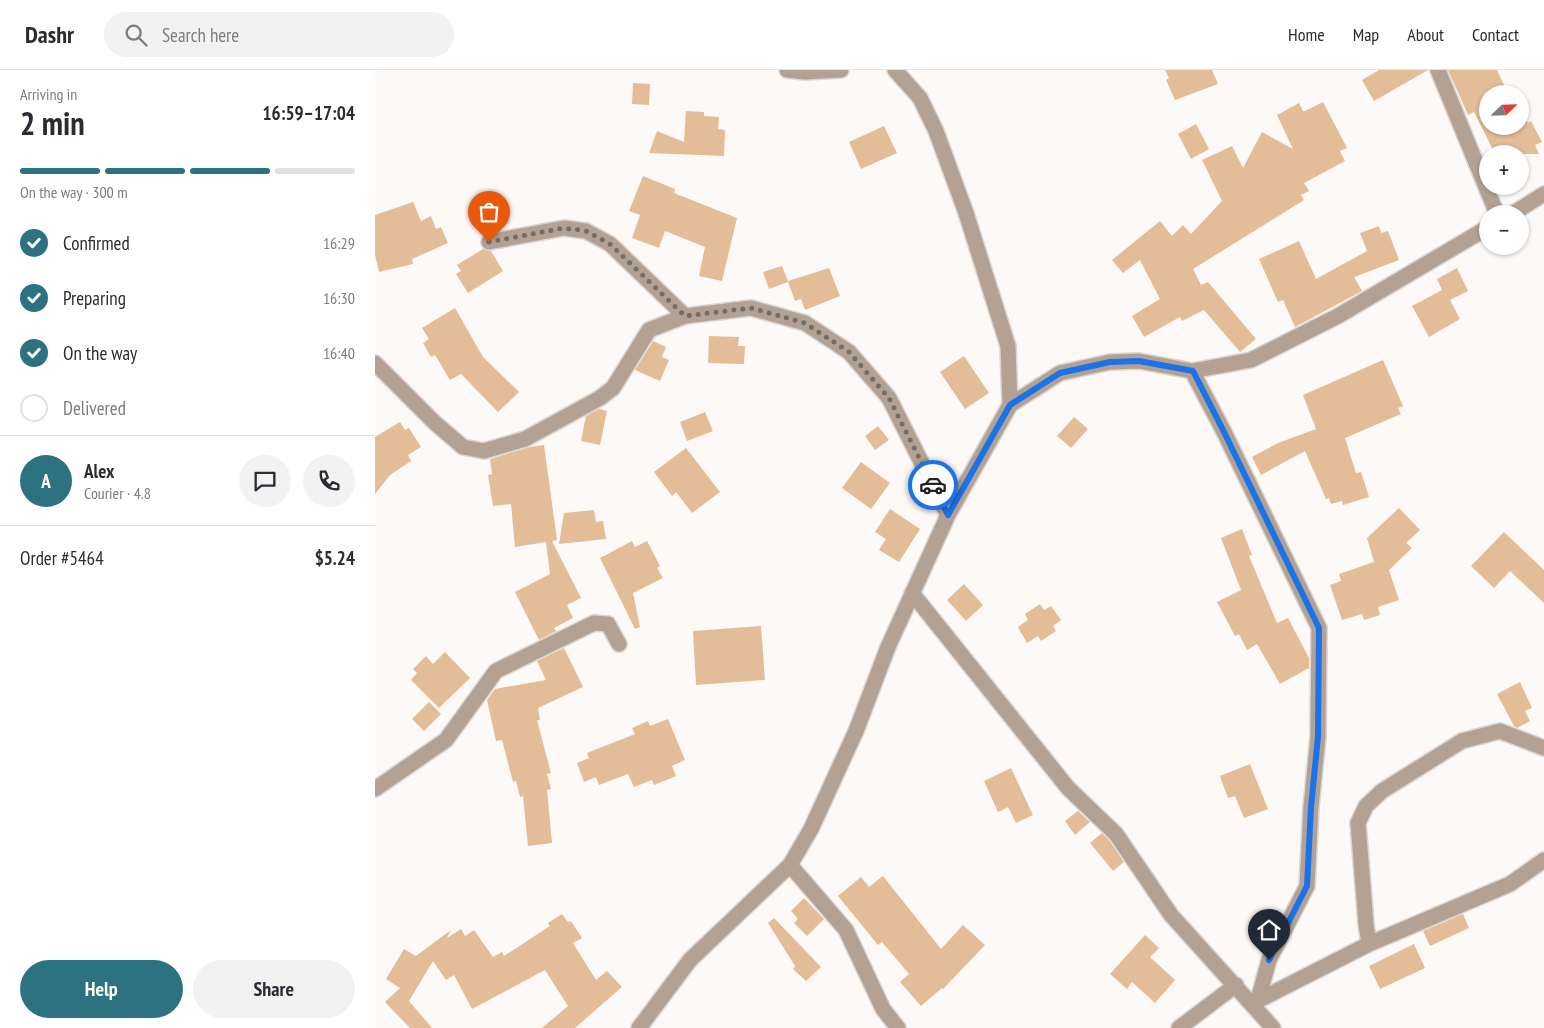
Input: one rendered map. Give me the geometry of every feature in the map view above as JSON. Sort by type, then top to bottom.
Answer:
[{"type":"street","points":[[787,70],[805,72],[841,70]]},
{"type":"street","points":[[895,70],[920,98],[936,131],[966,213],[1008,346],[1010,405]]},
{"type":"street","points":[[1438,70],[1493,205]]},
{"type":"street","points":[[1526,205],[1544,194]]},
{"type":"street","points":[[489,242],[564,228],[586,231],[610,244],[685,316]]},
{"type":"street","points":[[639,1028],[690,960],[790,865],[811,829],[856,731],[888,647],[948,515],[1010,405],[1060,373],[1110,362],[1139,361],[1193,371],[1251,360],[1338,316],[1479,233]]},
{"type":"street","points":[[375,363],[435,423],[463,446],[484,451],[525,440],[600,398],[613,388],[649,330],[685,316],[751,308],[805,323],[849,352],[889,398],[948,515]]},
{"type":"street","points":[[1193,371],[1319,628],[1318,737],[1311,807],[1307,886],[1269,960],[1255,1002]]},
{"type":"street","points":[[912,593],[1068,788],[1116,834],[1171,915],[1236,985],[1255,1002],[1273,1028]]},
{"type":"street","points":[[375,789],[446,740],[496,671],[594,623],[608,624],[619,644]]},
{"type":"street","points":[[1369,944],[1358,823],[1366,806],[1382,790],[1462,741],[1500,731],[1544,748]]},
{"type":"street","points":[[1255,1002],[1369,944],[1510,884],[1544,860]]},
{"type":"street","points":[[790,865],[846,930],[883,1009],[898,1028]]},
{"type":"street","points":[[1179,1028],[1236,985]]},
{"type":"building","points":[[1165,70],[1212,70],[1218,84],[1175,100],[1166,80],[1169,78]]},
{"type":"building","points":[[1379,70],[1428,70],[1374,101],[1362,80]]},
{"type":"building","points":[[1448,70],[1497,70],[1504,85],[1479,85],[1479,122],[1474,112],[1468,115]]},
{"type":"building","points":[[633,83],[650,84],[649,105],[632,104]]},
{"type":"building","points":[[1323,102],[1347,148],[1340,151],[1345,161],[1304,183],[1309,191],[1301,195],[1304,200],[1193,269],[1201,285],[1208,282],[1256,339],[1240,352],[1204,310],[1182,321],[1180,317],[1144,337],[1132,316],[1160,299],[1140,260],[1123,273],[1112,260],[1160,221],[1172,236],[1183,225],[1191,234],[1222,201],[1202,160],[1232,146],[1243,168],[1262,132],[1293,149],[1277,115],[1299,103],[1303,111],[1305,111]]},
{"type":"building","points":[[686,111],[704,112],[704,116],[719,117],[718,129],[725,130],[724,156],[649,153],[657,131],[684,142]]},
{"type":"building","points":[[1531,121],[1542,142],[1535,145],[1539,154],[1529,154],[1529,145],[1490,145],[1486,135],[1529,135],[1529,122]]},
{"type":"building","points":[[1196,124],[1209,149],[1191,159],[1178,134]]},
{"type":"building","points":[[884,126],[897,153],[861,169],[849,142]]},
{"type":"building","points":[[643,176],[675,189],[674,193],[737,218],[722,281],[699,276],[705,247],[665,231],[659,248],[632,238],[640,215],[629,211]]},
{"type":"building","points":[[413,202],[421,221],[431,216],[436,229],[441,227],[448,243],[412,259],[413,264],[379,272],[375,255],[375,215]]},
{"type":"building","points":[[1379,226],[1381,233],[1388,231],[1399,260],[1354,277],[1362,291],[1295,327],[1283,300],[1278,302],[1259,259],[1299,241],[1316,279],[1367,251],[1360,233]]},
{"type":"building","points":[[483,249],[491,251],[503,271],[468,293],[456,274],[461,271],[457,265]]},
{"type":"building","points":[[782,266],[788,281],[829,268],[840,296],[805,310],[801,299],[795,301],[788,282],[769,289],[763,272]]},
{"type":"building","points":[[1457,268],[1468,291],[1450,300],[1460,319],[1429,337],[1412,306],[1442,290],[1437,279]]},
{"type":"building","points":[[455,308],[483,357],[519,392],[498,412],[461,374],[450,380],[435,355],[431,357],[423,343],[429,339],[422,328]]},
{"type":"building","points":[[709,336],[739,337],[738,346],[745,346],[744,364],[708,363]]},
{"type":"building","points":[[653,341],[666,347],[662,357],[669,360],[660,381],[635,370]]},
{"type":"building","points":[[964,356],[989,393],[965,409],[940,372]]},
{"type":"building","points":[[1383,360],[1403,406],[1398,408],[1401,414],[1345,438],[1356,473],[1361,472],[1369,497],[1343,505],[1342,501],[1331,504],[1329,498],[1326,499],[1305,451],[1261,475],[1252,457],[1278,443],[1316,429],[1303,395]]},
{"type":"building","points":[[599,409],[607,411],[600,445],[581,441],[586,416]]},
{"type":"building","points":[[705,412],[713,431],[687,441],[680,422]]},
{"type":"building","points":[[1074,417],[1088,429],[1071,448],[1057,436]]},
{"type":"building","points":[[400,422],[405,430],[409,428],[421,447],[408,455],[411,461],[390,475],[375,494],[375,437]]},
{"type":"building","points":[[878,426],[889,440],[875,450],[865,436]]},
{"type":"building","points":[[544,445],[557,540],[552,541],[581,598],[567,605],[573,618],[554,628],[556,631],[539,640],[515,592],[550,574],[546,542],[515,547],[511,504],[493,506],[488,475],[492,474],[490,459],[530,447]]},
{"type":"building","points":[[686,448],[720,492],[692,513],[676,492],[672,496],[654,472]]},
{"type":"building","points":[[861,462],[890,483],[871,509],[842,488]]},
{"type":"building","points":[[1399,508],[1420,530],[1406,543],[1412,548],[1389,570],[1399,600],[1378,607],[1380,615],[1364,620],[1362,614],[1342,620],[1330,585],[1341,581],[1339,574],[1374,562],[1367,538]]},
{"type":"building","points":[[890,509],[920,529],[899,562],[879,550],[886,539],[875,532]]},
{"type":"building","points":[[594,510],[596,522],[603,521],[606,539],[559,544],[564,513]]},
{"type":"building","points":[[1242,529],[1252,555],[1249,556],[1277,623],[1288,618],[1309,658],[1309,668],[1280,684],[1257,644],[1247,650],[1239,634],[1235,636],[1217,602],[1241,590],[1221,538]]},
{"type":"building","points":[[1504,532],[1544,570],[1544,603],[1510,571],[1494,588],[1471,566]]},
{"type":"building","points":[[632,541],[635,547],[647,541],[660,566],[657,568],[663,578],[633,593],[640,627],[635,629],[600,558]]},
{"type":"building","points":[[964,584],[983,605],[966,621],[947,600]]},
{"type":"building","points":[[1040,604],[1044,610],[1051,606],[1061,620],[1053,626],[1056,631],[1041,641],[1038,636],[1027,643],[1018,627],[1028,620],[1025,614]]},
{"type":"building","points":[[761,626],[765,680],[696,685],[693,631]]},
{"type":"building","points":[[564,648],[583,687],[538,708],[540,720],[537,720],[551,773],[547,774],[551,789],[547,790],[552,843],[528,846],[523,796],[520,797],[516,781],[513,782],[502,740],[496,741],[487,700],[495,689],[546,680],[537,661]]},
{"type":"building","points":[[445,652],[470,678],[439,708],[411,680],[417,673],[413,669],[426,656],[433,664]]},
{"type":"building","points":[[1520,682],[1532,708],[1525,711],[1530,721],[1517,728],[1514,726],[1497,694]]},
{"type":"building","points":[[429,702],[441,714],[424,731],[412,719]]},
{"type":"building","points":[[668,719],[685,760],[672,766],[676,776],[654,785],[652,780],[634,787],[628,774],[599,785],[596,777],[584,782],[577,763],[589,758],[587,753],[635,734],[632,728],[648,721],[650,726]]},
{"type":"building","points":[[1250,764],[1268,809],[1244,818],[1235,796],[1228,798],[1220,776]]},
{"type":"building","points":[[1011,768],[1033,815],[1016,823],[1008,807],[998,812],[984,781]]},
{"type":"building","points":[[1078,811],[1090,822],[1075,835],[1065,821]]},
{"type":"building","points":[[1102,833],[1124,862],[1113,871],[1090,843]]},
{"type":"building","points":[[883,876],[941,949],[963,925],[985,945],[943,989],[921,1006],[900,982],[909,974],[882,942],[878,945],[838,896],[861,877],[869,887]]},
{"type":"building","points":[[804,898],[824,919],[807,936],[794,923],[798,919],[791,911]]},
{"type":"building","points":[[562,914],[568,922],[571,921],[582,938],[573,943],[596,980],[607,971],[622,987],[575,1028],[542,1028],[568,1006],[545,970],[472,1009],[454,975],[446,980],[433,961],[409,1001],[432,1028],[410,1028],[385,1002],[400,988],[386,979],[404,949],[416,956],[451,930],[447,938],[461,929],[465,936],[474,930],[493,957],[502,952],[504,956],[550,926],[548,923]]},
{"type":"building","points":[[1463,914],[1469,928],[1430,946],[1423,931]]},
{"type":"building","points":[[774,918],[821,967],[806,981],[793,969],[795,966],[768,923]]},
{"type":"building","points":[[1145,935],[1159,948],[1150,957],[1175,980],[1155,1003],[1132,982],[1127,989],[1110,974]]},
{"type":"building","points":[[1414,944],[1425,968],[1380,989],[1369,966]]},
{"type":"way so far","points":[[489,242],[564,228],[586,231],[610,244],[685,316],[751,308],[805,323],[849,352],[889,398],[933,485]]},
{"type":"route","points":[[933,485],[948,515],[1010,405],[1060,373],[1110,362],[1139,361],[1193,371],[1319,628],[1318,737],[1311,807],[1307,886],[1269,960]]}]
